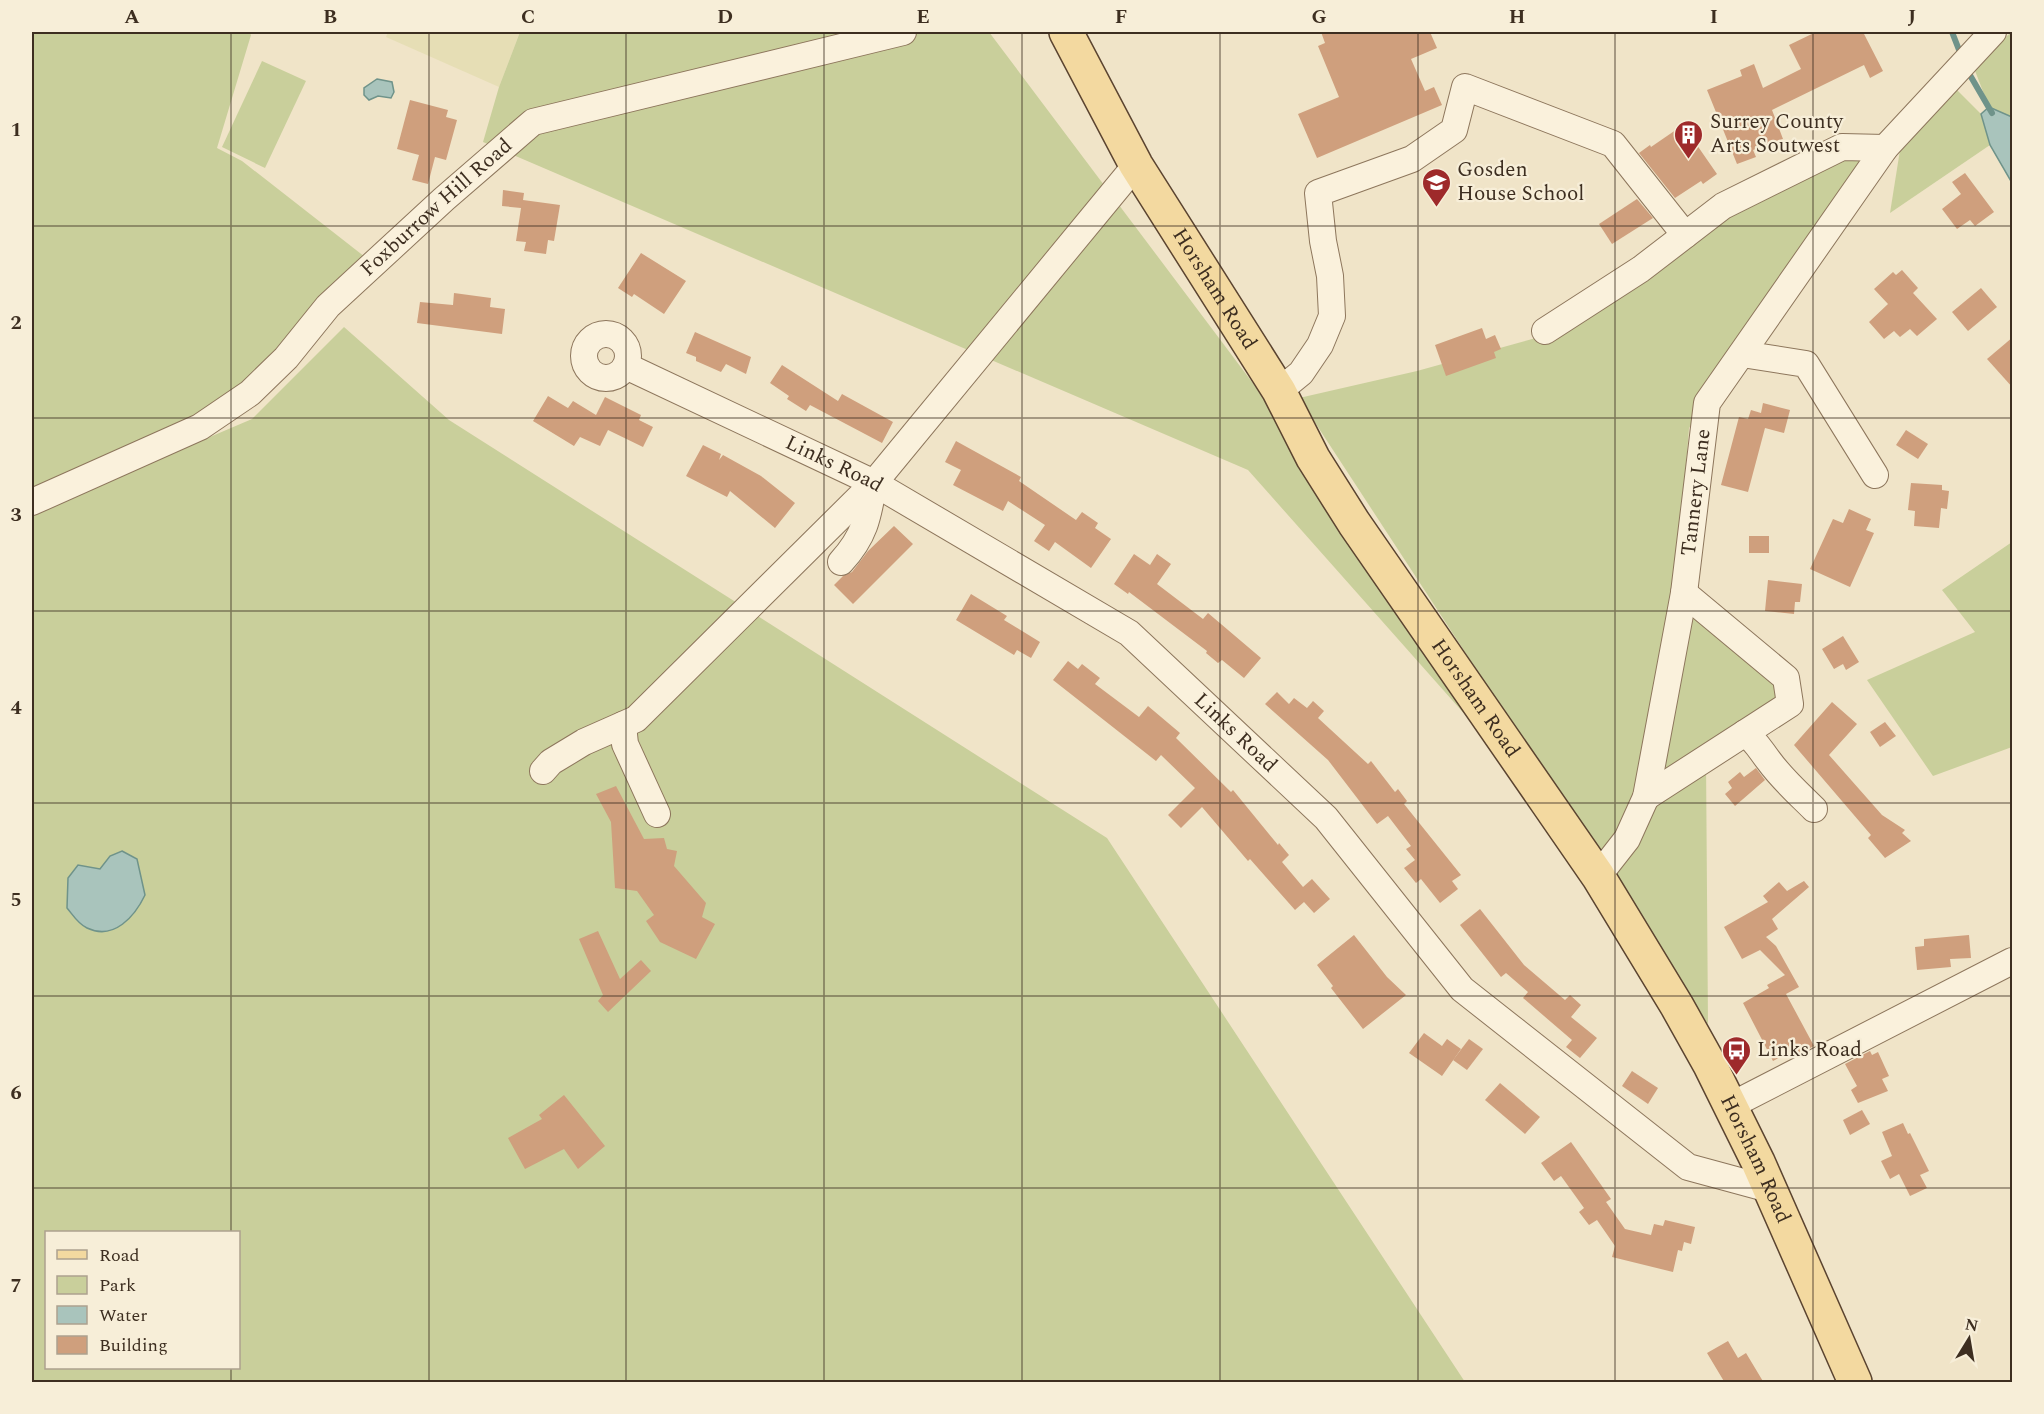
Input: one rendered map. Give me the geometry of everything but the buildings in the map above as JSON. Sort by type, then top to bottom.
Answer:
[{"type":"main road","name":"Horsham Road","points":[[1066,32],[1136,165],[1279,391],[1313,458],[1354,523],[1598,876],[1677,1006],[1710,1065],[1758,1162],[1855,1383]]},
{"type":"street","name":"Foxburrow Hill Road","points":[[32,502],[200,427],[250,393],[286,358],[328,306],[444,199],[533,122],[903,32]]},
{"type":"street","name":"Tannery Lane","points":[[1598,876],[1627,839],[1646,797],[1684,593],[1707,404],[1886,148],[1993,32]]},
{"type":"street","points":[[1279,391],[1301,373],[1320,345],[1332,316],[1330,276],[1323,241],[1318,193],[1412,159],[1454,130],[1466,87],[1613,144],[1685,235]]},
{"type":"street","points":[[1545,331],[1641,268],[1723,206],[1842,147],[1886,148]]},
{"type":"street","points":[[543,771],[551,762],[584,742],[636,719],[874,483],[1136,165]]},
{"type":"street","points":[[1742,354],[1806,364],[1875,475]]},
{"type":"street","name":"Links Road","points":[[626,366],[874,483],[1129,633],[1326,818],[1462,989],[1688,1167],[1768,1189]]},
{"type":"street","points":[[841,562],[862,534],[874,483]]},
{"type":"street","points":[[1646,797],[1790,704],[1786,678],[1684,593]]},
{"type":"street","points":[[623,725],[625,744],[657,814]]},
{"type":"street","points":[[1745,733],[1757,742],[1782,777],[1814,809]]},
{"type":"street","points":[[1730,1106],[2013,962]]},
{"type":"shaded area","points":[[388,32],[520,32],[499,87],[386,37]]},
{"type":"green space","points":[[32,32],[249,32],[251,35],[217,148],[242,161],[374,264],[200,427],[32,501]]},
{"type":"green space","points":[[520,32],[989,32],[1255,386],[1468,718],[1248,470],[483,142],[499,87]]},
{"type":"green space","points":[[2012,32],[2012,117],[1989,107],[1972,63]]},
{"type":"green space","points":[[262,61],[306,81],[265,168],[222,147]]},
{"type":"green space","points":[[1953,86],[1981,114],[1990,145],[1890,213],[1900,150]]},
{"type":"green space","points":[[1841,139],[1894,147],[1689,428],[1676,592],[1787,690],[1706,759],[1708,1024],[1299,398],[1417,371],[1565,330]]},
{"type":"green space","points":[[344,327],[449,420],[1107,838],[1465,1382],[32,1382],[32,513],[252,419]]},
{"type":"green space","points":[[2012,542],[2012,747],[1933,776],[1867,680],[1975,632],[1942,590]]},
{"type":"water","points":[[377,79],[392,82],[394,92],[391,98],[378,96],[369,100],[364,95],[364,88]]},
{"type":"water","points":[[1989,107],[2012,117],[2012,183],[1990,145],[1981,114]]},
{"type":"water","points":[[122,851],[137,859],[145,895],[136,911],[115,929],[97,931],[87,928],[78,922],[67,908],[68,878],[78,865],[100,869],[110,856]]},
{"type":"waterway","points":[[1952,32],[1961,55]]},
{"type":"waterway","points":[[1967,70],[1992,113]]},
{"type":"place","name":"Surrey County Arts Soutwest","points":[[1689,160]]},
{"type":"place","name":"Gosden House School","points":[[1436,208]]},
{"type":"place","name":"Links Road","points":[[1736,1076]]}]
